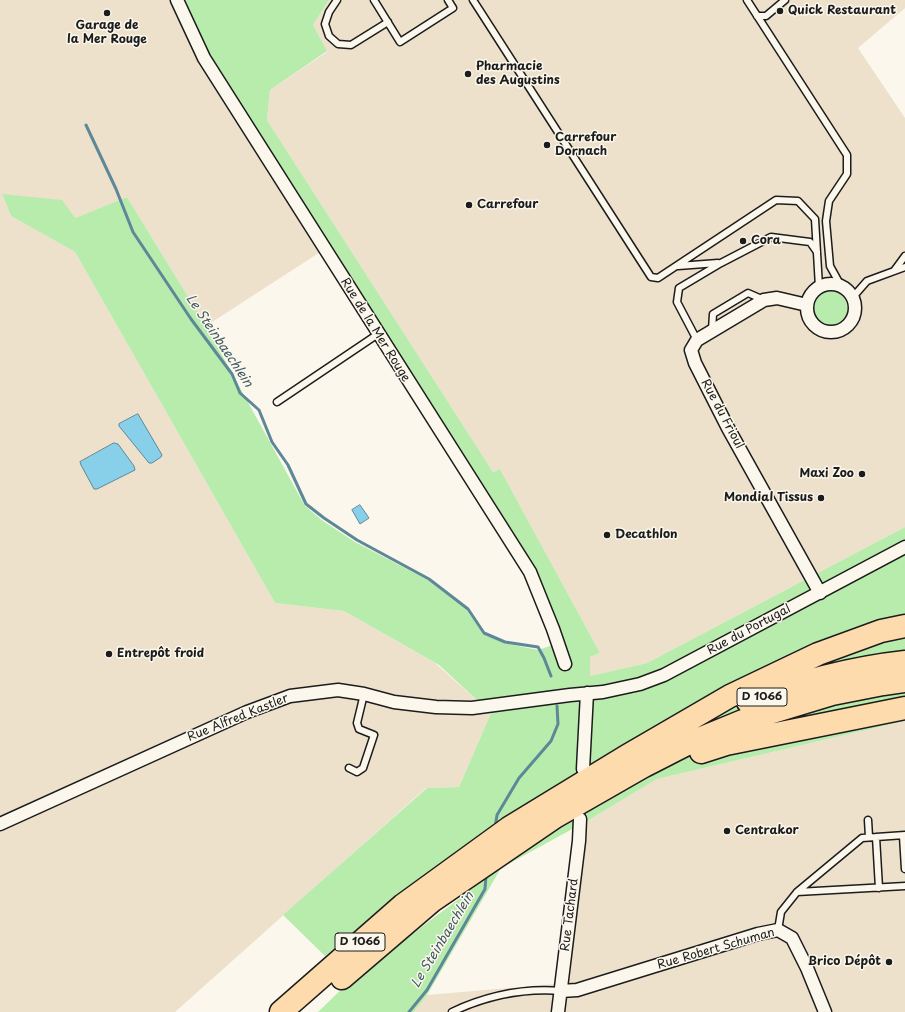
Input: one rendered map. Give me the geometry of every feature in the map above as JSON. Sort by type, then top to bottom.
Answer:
[{"type":"highway","points":[[635,761],[730,696],[811,658],[880,631],[905,626]]},
{"type":"highway","name":"D 1066","points":[[281,1012],[403,905],[509,828],[735,708],[775,692],[828,676],[881,664],[905,662]]},
{"type":"highway","name":"D 1066","points":[[303,1012],[432,901],[635,761],[687,744],[742,721],[832,694],[905,681]]},
{"type":"highway","points":[[635,761],[664,765],[726,744],[905,708]]},
{"type":"street","name":"Rue de la Mer Rouge","points":[[177,0],[204,58],[530,572],[553,629],[565,664]]},
{"type":"street","points":[[834,284],[841,286],[853,297],[855,313],[852,320],[841,330],[827,332],[820,330],[814,325],[807,312],[807,305],[810,298],[819,287],[834,284]]},
{"type":"street","points":[[698,340],[712,330],[764,300],[777,298],[807,305]]},
{"type":"street","name":"Rue du Frioul","points":[[698,340],[691,350],[695,363],[728,428],[820,593]]},
{"type":"street","name":"Rue du Portugal","points":[[587,694],[640,684],[664,676],[905,547]]},
{"type":"street","name":"Rue Alfred Kastler","points":[[0,824],[247,712],[290,696],[338,690],[364,694],[394,702],[436,707],[472,708],[587,694]]},
{"type":"street","points":[[583,769],[587,694]]},
{"type":"street","name":"Rue Tachard","points":[[558,1012],[579,840],[580,819]]},
{"type":"street","name":"Rue Robert Schuman","points":[[560,991],[577,990],[758,934],[778,930],[792,938],[807,968],[825,1012]]},
{"type":"lane","points":[[337,0],[329,12],[325,24],[329,36],[338,44],[351,45],[388,22]]},
{"type":"lane","points":[[374,0],[400,42],[453,8],[448,0]]},
{"type":"lane","points":[[473,0],[651,277],[658,278],[776,200],[798,201],[815,219],[819,287]]},
{"type":"lane","points":[[747,0],[847,155],[847,174],[829,201],[826,221],[830,266],[841,286]]},
{"type":"lane","points":[[757,16],[766,16],[785,0]]},
{"type":"lane","points":[[698,340],[677,302],[679,288],[720,263],[771,237],[810,242],[818,252]]},
{"type":"lane","points":[[894,271],[905,256]]},
{"type":"lane","points":[[676,266],[720,263]]},
{"type":"lane","points":[[853,297],[867,281],[905,267]]},
{"type":"lane","points":[[894,271],[905,272]]},
{"type":"lane","points":[[276,402],[378,334]]},
{"type":"lane","points":[[349,768],[358,772],[363,768],[374,735],[358,729],[357,723],[364,694]]},
{"type":"lane","points":[[868,820],[873,837],[879,888]]},
{"type":"lane","points":[[778,930],[781,912],[797,892],[862,838],[904,836],[905,869]]},
{"type":"lane","points":[[797,892],[905,886]]},
{"type":"lane","points":[[452,1012],[472,1003],[497,996],[529,991],[560,991]]},
{"type":"shaded area","points":[[0,0],[184,0],[208,53],[328,247],[206,326],[127,197],[75,218],[2,194],[11,216],[75,252],[275,603],[344,611],[435,663],[491,713],[459,787],[426,788],[175,1012],[0,1012]]},
{"type":"shaded area","points":[[329,0],[905,0],[905,8],[858,48],[905,118],[905,527],[647,663],[590,676],[590,657],[600,653],[500,469],[493,472],[267,120],[270,90],[327,52],[313,25]]},
{"type":"shaded area","points":[[905,721],[905,1012],[414,1012],[427,995],[566,983],[587,821],[657,779]]},
{"type":"green space","points":[[184,0],[329,0],[313,25],[327,51],[270,90],[267,120],[493,472],[500,469],[600,653],[590,657],[590,676],[647,663],[905,527],[905,721],[657,779],[587,821],[501,868],[427,995],[414,1012],[318,1012],[351,980],[500,868],[477,836],[325,956],[283,915],[427,788],[459,787],[491,713],[439,665],[344,611],[275,603],[75,252],[11,216],[2,194],[62,200],[75,218],[127,197],[206,326],[305,506],[323,521],[355,542],[428,580],[466,609],[483,634],[504,643],[538,650],[562,642],[533,569],[328,247],[208,53]]},
{"type":"green space","points":[[827,291],[833,291],[837,292],[844,298],[847,308],[846,315],[840,322],[833,325],[827,325],[823,324],[816,318],[813,311],[813,305],[814,301],[820,294]]},
{"type":"water","points":[[138,414],[162,455],[152,463],[149,463],[119,426],[119,424]]},
{"type":"water","points":[[114,443],[118,444],[134,466],[135,470],[97,489],[94,489],[80,462]]},
{"type":"water","points":[[360,505],[369,518],[360,524],[352,510]]},
{"type":"waterway","name":"Le Steinbaechlein","points":[[86,125],[116,189],[133,232],[191,319],[232,374],[240,393],[259,410],[272,442],[288,465],[306,504],[357,540],[429,579],[468,609],[484,633],[505,642],[538,647],[551,676]]},
{"type":"waterway","name":"Le Steinbaechlein","points":[[495,828],[497,815],[519,778],[551,741],[558,724],[557,706]]},
{"type":"waterway","name":"Le Steinbaechlein","points":[[409,1012],[427,990],[485,889],[486,876]]},
{"type":"place","name":"Quick Restaurant","points":[[780,11]]},
{"type":"place","name":"Garage de la Mer Rouge","points":[[107,13]]},
{"type":"place","name":"Pharmacie des Augustins","points":[[468,74]]},
{"type":"place","name":"Carrefour Dornach","points":[[547,145]]},
{"type":"place","name":"Carrefour","points":[[469,205]]},
{"type":"place","name":"Cora","points":[[743,241]]},
{"type":"place","name":"Maxi Zoo","points":[[862,474]]},
{"type":"place","name":"Mondial Tissus","points":[[821,498]]},
{"type":"place","name":"Decathlon","points":[[607,535]]},
{"type":"place","name":"Entrepôt froid","points":[[109,654]]},
{"type":"place","name":"Centrakor","points":[[727,831]]},
{"type":"place","name":"Brico Dépôt","points":[[889,962]]}]
